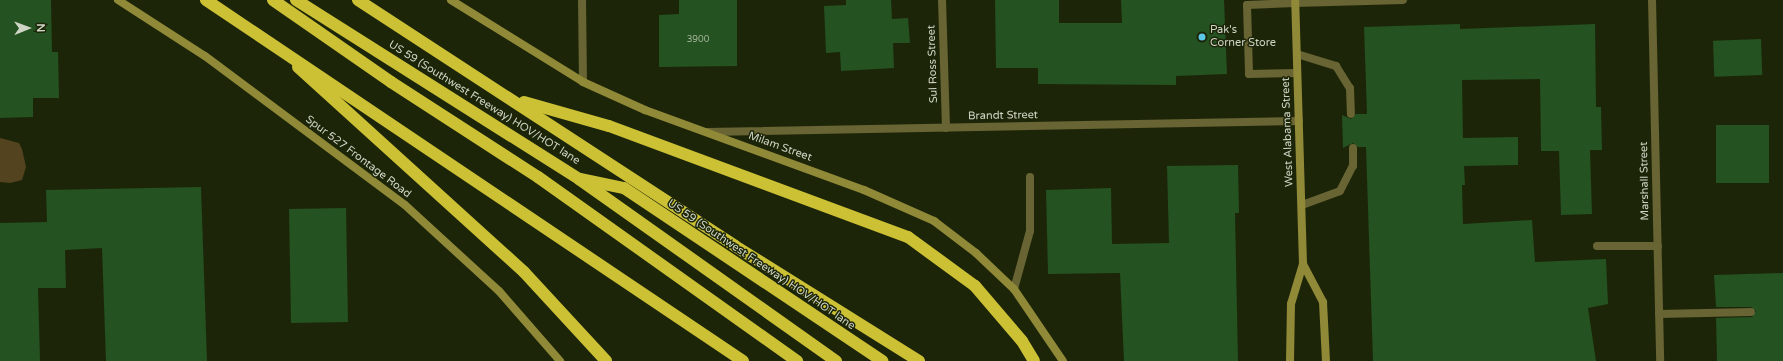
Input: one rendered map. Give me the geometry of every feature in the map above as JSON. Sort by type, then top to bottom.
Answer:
[{"type":"highway","points":[[206,0],[266,38],[743,361]]},
{"type":"highway","points":[[273,0],[391,82],[538,177],[797,361]]},
{"type":"highway","name":"US 59 (Southwest Freeway) HOV/HOT lane","points":[[296,0],[579,179],[624,188],[882,361]]},
{"type":"highway","points":[[358,0],[513,98],[735,246],[919,361]]},
{"type":"highway","points":[[266,38],[524,272],[606,361]]},
{"type":"highway","points":[[513,98],[609,126],[908,237],[975,286],[1022,341],[1034,361]]},
{"type":"highway","points":[[579,179],[836,361]]},
{"type":"main road","name":"Spur 527 Frontage Road","points":[[118,0],[205,56],[405,205],[499,291],[560,361]]},
{"type":"main road","name":"Milam Street","points":[[451,0],[583,82],[645,110],[864,190],[934,221],[976,253],[1014,289],[1063,361]]},
{"type":"main road","name":"West Alabama Street","points":[[1290,361],[1291,304],[1304,264],[1295,2]]},
{"type":"main road","name":"West Alabama Street","points":[[1304,264],[1323,302],[1326,361]]},
{"type":"street","points":[[582,0],[583,82]]},
{"type":"street","name":"Sul Ross Street","points":[[942,0],[946,128]]},
{"type":"street","points":[[1297,73],[1249,74],[1247,5],[1295,2],[1403,0]]},
{"type":"street","name":"Marshall Street","points":[[1652,0],[1660,361]]},
{"type":"street","points":[[1297,54],[1336,66],[1350,88],[1351,114]]},
{"type":"street","name":"Brandt Street","points":[[707,132],[1298,121]]},
{"type":"street","points":[[1302,205],[1340,191],[1353,166],[1353,148]]},
{"type":"street","points":[[1014,289],[1030,231],[1030,177]]},
{"type":"street","points":[[1597,246],[1658,246]]},
{"type":"street","points":[[1659,314],[1751,312]]},
{"type":"shaded area","points":[[0,138],[19,143],[26,167],[22,180],[10,183],[0,182]]},
{"type":"building","points":[[0,0],[51,0],[52,52],[58,52],[59,98],[33,98],[33,117],[0,118]]},
{"type":"building","points":[[679,0],[737,0],[737,66],[659,67],[659,15],[679,14]]},
{"type":"building","points":[[846,0],[891,0],[892,19],[908,18],[910,43],[893,43],[894,68],[841,71],[840,52],[826,53],[824,6],[846,5]]},
{"type":"building","points":[[995,0],[1059,0],[1059,23],[1122,23],[1121,0],[1224,0],[1227,74],[1176,76],[1176,85],[1038,84],[1038,68],[996,68]]},
{"type":"building","points":[[1460,24],[1460,29],[1595,24],[1596,107],[1601,107],[1602,150],[1590,150],[1592,214],[1561,215],[1559,151],[1541,151],[1540,79],[1462,80],[1463,138],[1518,137],[1518,165],[1464,166],[1465,185],[1462,185],[1463,224],[1532,220],[1535,262],[1606,259],[1608,304],[1588,308],[1596,361],[1373,361],[1366,147],[1358,147],[1353,143],[1343,148],[1342,115],[1351,119],[1356,114],[1367,114],[1364,27]]},
{"type":"building","points":[[1761,39],[1762,75],[1714,77],[1713,41]]},
{"type":"building","points":[[1716,125],[1769,125],[1769,183],[1716,183]]},
{"type":"building","points":[[1238,165],[1239,213],[1235,213],[1238,361],[1124,361],[1120,273],[1048,274],[1046,190],[1111,188],[1112,244],[1169,243],[1167,166]]},
{"type":"building","points":[[201,187],[207,361],[106,361],[102,248],[65,250],[66,288],[38,288],[40,361],[0,361],[0,223],[47,222],[46,190]]},
{"type":"building","points":[[346,208],[348,322],[291,323],[289,209]]},
{"type":"building","points":[[1783,273],[1783,361],[1717,361],[1716,318],[1752,317],[1756,311],[1751,307],[1716,307],[1714,275]]},
{"type":"place","name":"Pak's Corner Store","points":[[1202,37]]}]
